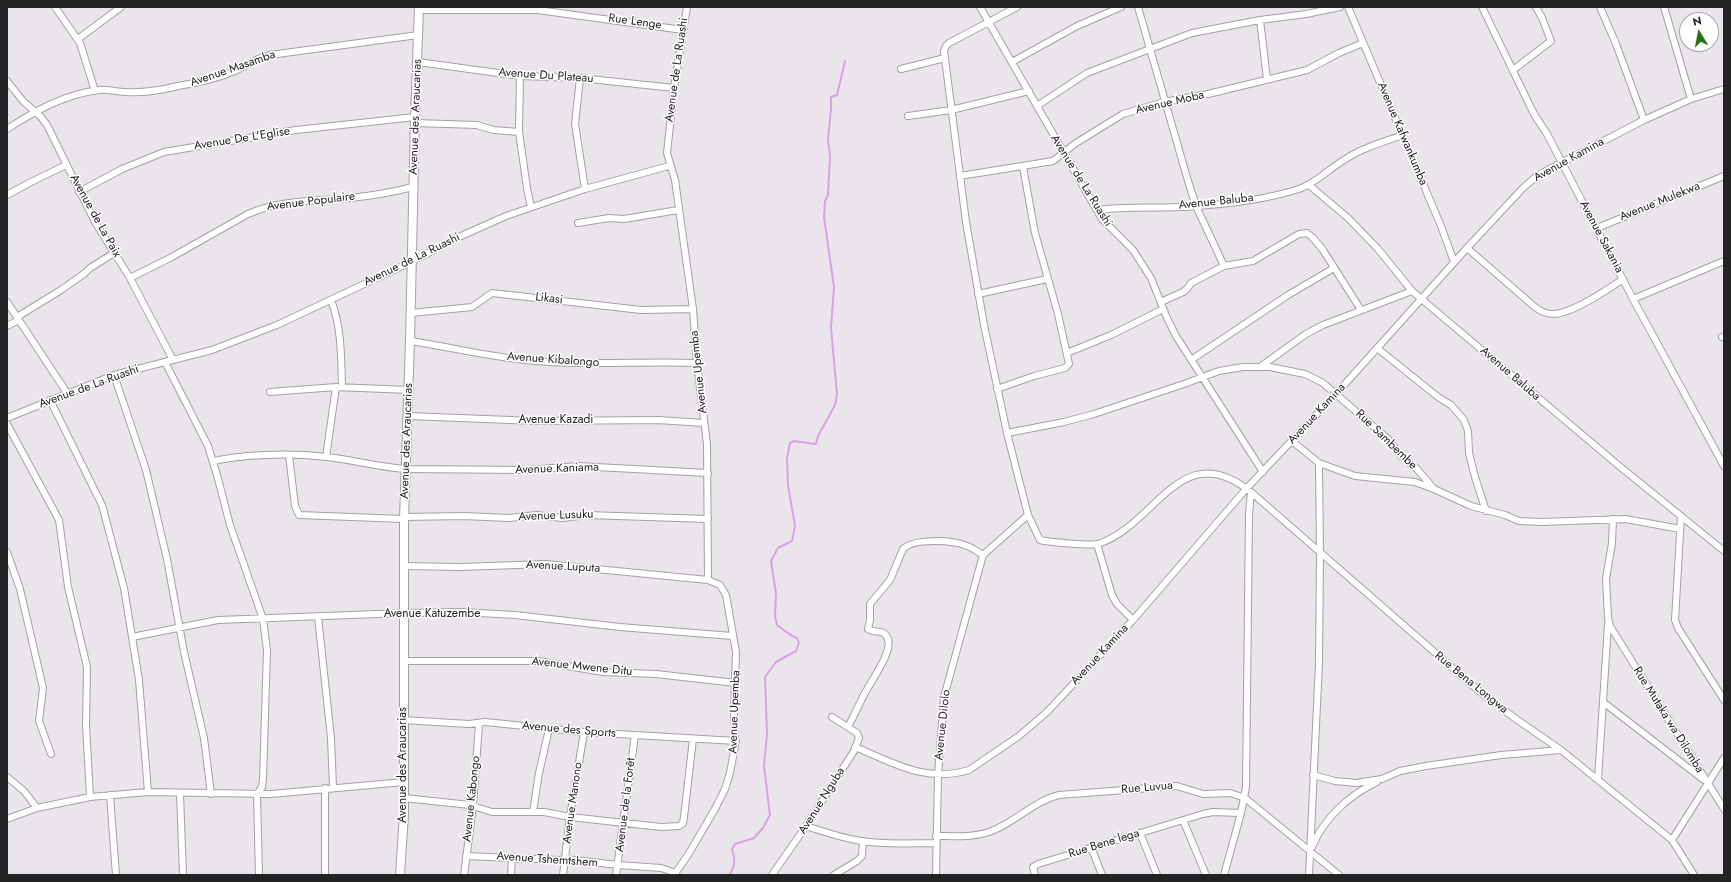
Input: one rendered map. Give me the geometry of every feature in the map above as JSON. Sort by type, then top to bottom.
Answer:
[{"type":"street","points":[[56,7],[78,39],[95,91]]},
{"type":"street","name":"Avenue de La Ruashi","points":[[7,418],[114,375],[212,350],[277,325],[411,262],[459,237],[531,207],[669,166],[667,153],[674,88],[687,7]]},
{"type":"street","name":"Avenue de La Ruashi","points":[[980,7],[1102,219],[1138,258],[1151,278],[1163,309],[1176,336],[1263,472]]},
{"type":"street","points":[[1017,7],[947,44],[944,51],[971,257],[978,294],[997,389],[1028,515],[1040,540],[1097,544],[1112,595],[1117,604],[1133,620]]},
{"type":"street","points":[[1012,62],[1077,26],[1122,7]]},
{"type":"street","points":[[1138,7],[1164,102],[1196,206],[1224,266]]},
{"type":"street","points":[[1037,106],[1087,73],[1192,33],[1340,7]]},
{"type":"street","name":"Avenue Kafwankumba","points":[[1348,7],[1441,226],[1454,262]]},
{"type":"street","name":"Avenue Sakania","points":[[1482,7],[1534,114],[1562,162],[1633,299],[1724,466]]},
{"type":"street","points":[[1513,70],[1551,41],[1545,24],[1536,7]]},
{"type":"street","points":[[1600,7],[1616,44],[1644,120]]},
{"type":"street","points":[[1664,7],[1691,99]]},
{"type":"street","points":[[78,39],[117,8]]},
{"type":"street","name":"Rue Lenge","points":[[419,9],[538,10],[683,30]]},
{"type":"street","name":"Avenue des Araucarias","points":[[400,875],[404,798],[404,518],[409,390],[411,262],[419,9]]},
{"type":"street","points":[[1260,20],[1267,79]]},
{"type":"street","name":"Avenue Masamba","points":[[7,129],[34,112],[58,101],[95,91],[105,90],[128,92],[176,87],[203,81],[236,70],[260,57],[418,35]]},
{"type":"street","name":"Avenue Moba","points":[[960,176],[1053,161],[1064,154],[1076,143],[1123,114],[1164,102],[1208,94],[1307,70],[1338,53],[1363,43]]},
{"type":"street","points":[[901,69],[945,58]]},
{"type":"street","name":"Avenue Du Plateau","points":[[418,62],[520,76],[580,78],[674,88]]},
{"type":"street","points":[[520,76],[518,132],[531,207]]},
{"type":"street","points":[[580,78],[575,124],[585,190]]},
{"type":"street","name":"Avenue de La Paix","points":[[7,81],[22,101],[47,125],[95,222],[130,278],[173,360]]},
{"type":"street","name":"Avenue Kamina","points":[[856,747],[911,770],[923,774],[938,775],[959,773],[968,770],[1019,736],[1047,712],[1133,620],[1249,490],[1263,472],[1523,188],[1538,175],[1644,120],[1691,99],[1724,88]]},
{"type":"street","points":[[908,116],[951,110],[1029,91]]},
{"type":"street","name":"Avenue De L'Eglise","points":[[79,192],[127,166],[164,152],[296,130],[415,120],[478,125],[494,130],[518,132]]},
{"type":"street","name":"Avenue Baluba","points":[[1097,210],[1140,207],[1196,206],[1264,197],[1286,192],[1309,185],[1345,159],[1364,149],[1403,135]]},
{"type":"street","points":[[7,196],[31,182],[66,165]]},
{"type":"street","name":"Avenue Upemba","points":[[669,166],[675,180],[693,309],[697,363],[704,423],[708,473],[708,580]]},
{"type":"street","points":[[997,389],[1034,376],[1067,367],[1069,364],[1035,233],[1023,167]]},
{"type":"street","name":"Avenue Mulekwa","points":[[1597,228],[1724,176]]},
{"type":"street","name":"Avenue Baluba","points":[[1309,185],[1348,218],[1378,249],[1412,291],[1557,414],[1724,551]]},
{"type":"street","name":"Avenue Populaire","points":[[130,278],[170,258],[258,209],[303,201],[360,197],[414,187]]},
{"type":"street","points":[[578,223],[609,218],[624,219],[678,210]]},
{"type":"street","points":[[1161,302],[1183,292],[1191,283],[1224,266],[1253,261],[1299,234],[1307,233],[1323,250],[1361,310]]},
{"type":"street","points":[[1467,248],[1536,308],[1550,314],[1555,314],[1578,306],[1594,298],[1623,279]]},
{"type":"street","points":[[7,326],[114,253]]},
{"type":"street","points":[[1633,299],[1724,261]]},
{"type":"street","points":[[1191,360],[1288,295],[1334,268]]},
{"type":"street","points":[[978,294],[1047,279]]},
{"type":"street","points":[[1260,366],[1323,325],[1412,291]]},
{"type":"street","name":"Likasi","points":[[411,313],[472,307],[492,293],[640,310],[693,309]]},
{"type":"street","points":[[326,457],[339,387],[340,350],[337,315],[331,300]]},
{"type":"street","points":[[7,302],[67,393]]},
{"type":"street","points":[[1067,352],[1111,335],[1163,309]]},
{"type":"street","name":"Avenue Kibalongo","points":[[410,341],[537,361],[697,363]]},
{"type":"street","points":[[1377,348],[1451,406],[1464,420],[1468,431],[1469,453],[1486,511]]},
{"type":"street","points":[[165,362],[208,446],[230,525],[263,619],[267,650],[263,779],[262,787],[257,794],[259,875]]},
{"type":"street","name":"Rue Sambembe","points":[[1007,433],[1047,426],[1087,416],[1219,371],[1233,368],[1260,366],[1310,376],[1323,383],[1388,439],[1402,458],[1417,469],[1434,489]]},
{"type":"street","points":[[114,375],[150,485],[167,559],[184,652],[204,738],[211,794]]},
{"type":"street","points":[[270,392],[339,387],[409,390]]},
{"type":"street","points":[[50,400],[90,480],[105,514],[124,588],[139,680],[148,792]]},
{"type":"street","name":"Avenue Kazadi","points":[[408,416],[536,421],[658,420],[704,423]]},
{"type":"street","points":[[7,424],[59,520],[68,587],[86,667],[86,725],[90,797]]},
{"type":"street","points":[[1292,441],[1319,463],[1355,476],[1376,479],[1404,480],[1434,489],[1471,506],[1505,515],[1519,521],[1533,522],[1613,519],[1638,520],[1680,529]]},
{"type":"street","name":"Avenue Kaniama","points":[[213,461],[244,455],[289,455],[326,457],[391,468],[406,469],[528,470],[578,466],[708,473]]},
{"type":"street","name":"Avenue Lusuku","points":[[289,455],[295,506],[299,515],[404,518],[464,516],[510,518],[537,514],[557,518],[587,515],[708,519]]},
{"type":"street","points":[[1309,875],[1319,662],[1319,463]]},
{"type":"street","name":"Rue Bena Longwa","points":[[1097,544],[1116,535],[1136,521],[1174,486],[1193,476],[1214,473],[1228,477],[1249,490],[1320,554],[1377,601],[1479,691],[1516,719],[1562,750],[1672,840],[1694,875]]},
{"type":"street","points":[[1224,875],[1245,798],[1249,490]]},
{"type":"street","points":[[848,727],[864,694],[885,659],[889,641],[885,633],[868,629],[870,620],[870,604],[890,580],[903,549],[906,546],[916,542],[952,542],[967,545],[983,555],[1028,515]]},
{"type":"street","points":[[1681,516],[1675,620],[1678,628],[1724,700]]},
{"type":"street","points":[[1598,779],[1608,622],[1606,579],[1612,543],[1613,519]]},
{"type":"street","points":[[7,552],[20,589],[43,688],[39,721],[51,754]]},
{"type":"street","name":"Avenue Dilolo","points":[[936,875],[938,775],[944,697],[983,555]]},
{"type":"street","name":"Avenue Luputa","points":[[404,566],[460,567],[546,564],[708,580],[720,585]]},
{"type":"street","name":"Avenue Upemba","points":[[675,874],[715,809],[725,789],[734,760],[736,741],[734,712],[736,652],[726,595],[720,585]]},
{"type":"street","name":"Avenue Katuzembe","points":[[132,637],[218,620],[462,612],[515,615],[620,627],[732,636]]},
{"type":"street","points":[[318,617],[331,738],[333,788]]},
{"type":"street","name":"Rue Mutaka wa Dilomba","points":[[1608,622],[1724,809]]},
{"type":"street","name":"Avenue Mwene Ditu","points":[[404,661],[538,662],[603,672],[656,674],[736,683]]},
{"type":"street","points":[[1603,702],[1708,784]]},
{"type":"street","points":[[832,717],[859,736],[856,747]]},
{"type":"street","name":"Avenue des Sports","points":[[403,720],[479,724],[485,722],[584,732],[736,741]]},
{"type":"street","name":"Avenue Kabongo","points":[[464,875],[473,806],[479,724]]},
{"type":"street","points":[[533,812],[539,773],[549,729]]},
{"type":"street","name":"Avenue Manono","points":[[563,875],[570,817],[584,732]]},
{"type":"street","name":"Avenue de la Forêt","points":[[616,875],[635,735]]},
{"type":"street","points":[[404,798],[473,806],[492,812],[551,813],[570,817],[623,823],[675,827],[682,825],[684,817],[693,739]]},
{"type":"street","name":"Avenue Nguba","points":[[772,875],[806,826],[856,747]]},
{"type":"street","points":[[1310,852],[1321,830],[1353,795],[1400,771],[1500,755],[1562,750]]},
{"type":"street","points":[[1672,840],[1724,758]]},
{"type":"street","points":[[1314,775],[1349,783],[1382,779]]},
{"type":"street","points":[[7,778],[24,791],[36,808]]},
{"type":"street","points":[[7,819],[36,808],[90,797],[110,795],[148,792],[180,794],[257,794],[404,782]]},
{"type":"street","name":"Rue Luvua","points":[[806,826],[842,838],[862,841],[894,843],[936,840],[969,836],[992,831],[1047,800],[1059,796],[1177,786],[1201,794],[1230,793],[1245,798],[1338,875]]},
{"type":"street","points":[[325,788],[325,875]]},
{"type":"street","points":[[180,794],[183,875]]},
{"type":"street","points":[[110,795],[116,875]]},
{"type":"street","name":"Rue Bene lega","points":[[1035,875],[1033,867],[1038,864],[1091,847],[1213,812],[1241,813]]},
{"type":"street","points":[[1183,820],[1206,875]]},
{"type":"street","points":[[1140,833],[1157,875]]},
{"type":"street","points":[[834,875],[857,861],[862,856],[862,841]]},
{"type":"street","points":[[1091,847],[1102,875]]},
{"type":"street","name":"Avenue Tshemtshem","points":[[466,856],[566,859],[661,868],[675,874]]},
{"type":"street","points":[[510,875],[512,857]]},
{"type":"waterway","points":[[729,875],[734,865],[732,849],[735,844],[754,838],[763,828],[770,815],[764,766],[767,734],[765,677],[776,662],[796,651],[799,643],[797,638],[777,625],[775,616],[776,594],[771,561],[778,548],[792,541],[795,526],[788,485],[787,458],[790,443],[794,441],[816,444],[818,436],[835,405],[837,394],[831,328],[834,287],[824,217],[825,201],[828,195],[830,157],[828,139],[831,97],[837,95],[845,61]]}]
